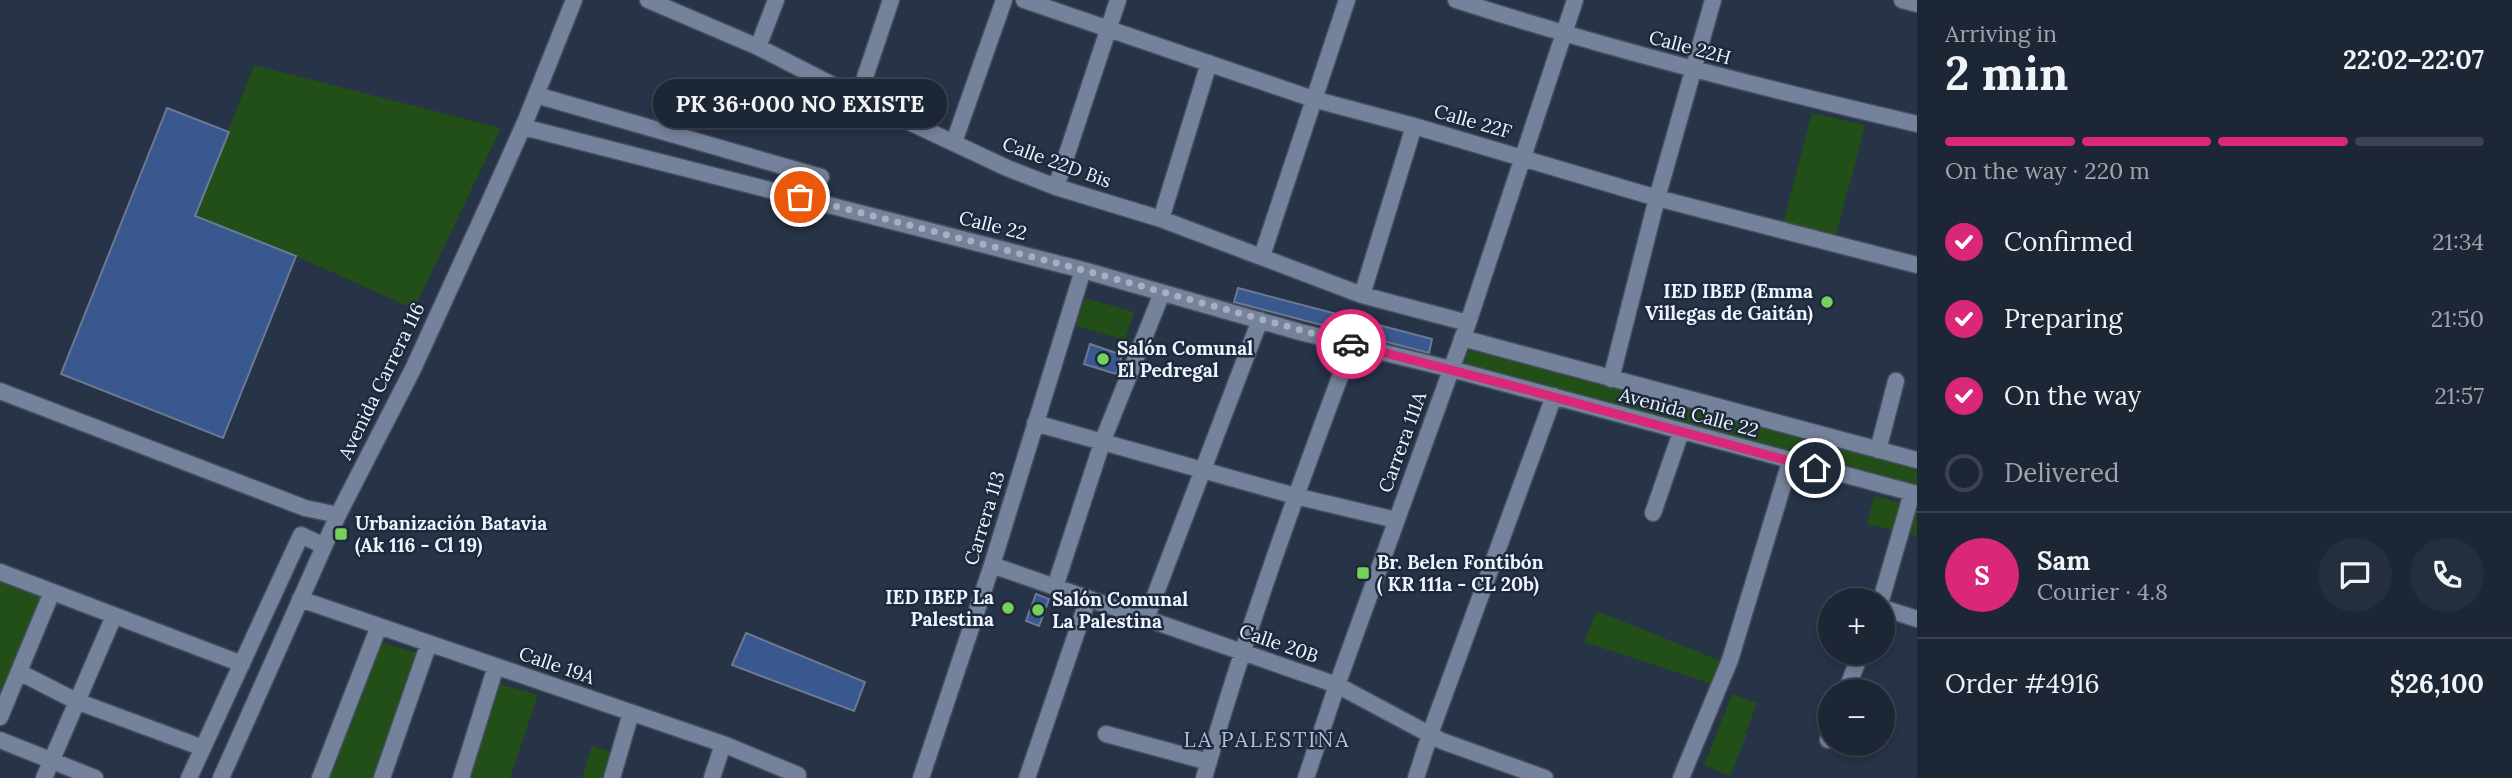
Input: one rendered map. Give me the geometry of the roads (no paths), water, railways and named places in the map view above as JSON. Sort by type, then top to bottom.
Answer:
[{"type":"street","name":"Avenida Carrera 116","points":[[221,778],[338,515],[413,369],[523,127],[574,0]]},
{"type":"street","name":"Calle 22D Bis","points":[[648,0],[758,47],[858,98],[1007,168],[1056,187],[1161,219],[1362,295],[1465,330]]},
{"type":"street","points":[[758,47],[776,0]]},
{"type":"street","points":[[858,98],[891,0]]},
{"type":"street","points":[[954,142],[1004,0]]},
{"type":"street","name":"Calle 22F","points":[[1024,0],[1312,99],[1414,126],[1657,198],[1917,264]]},
{"type":"street","points":[[1056,187],[1118,0]]},
{"type":"street","points":[[1262,256],[1347,0]]},
{"type":"street","name":"Calle 22H","points":[[1456,0],[1564,35],[1694,70],[1917,124]]},
{"type":"street","name":"Carrera 111A","points":[[1306,778],[1465,330],[1575,0]]},
{"type":"street","points":[[1611,379],[1657,198],[1713,0]]},
{"type":"street","points":[[1902,0],[1917,4]]},
{"type":"street","points":[[1161,219],[1209,63]]},
{"type":"street","points":[[536,95],[821,177]]},
{"type":"street","points":[[1362,295],[1414,126]]},
{"type":"street","name":"Calle 22","points":[[523,127],[1083,270],[1352,345],[1451,369]]},
{"type":"street","name":"Carrera 113","points":[[921,778],[992,565],[1083,270]]},
{"type":"street","points":[[1055,587],[1103,440],[1162,293]]},
{"type":"street","points":[[1146,618],[1260,320]]},
{"type":"street","name":"Avenida Calle 22","points":[[1465,330],[1611,379],[1917,460]]},
{"type":"street","points":[[1106,734],[1207,770],[1241,652],[1295,496],[1352,345]]},
{"type":"street","name":"Avenida Calle 22","points":[[1451,369],[1914,494]]},
{"type":"street","points":[[1878,450],[1896,381]]},
{"type":"street","points":[[0,391],[305,508],[338,515]]},
{"type":"street","points":[[1416,778],[1554,397]]},
{"type":"street","points":[[1035,423],[1295,496],[1396,520]]},
{"type":"street","points":[[1653,513],[1681,432]]},
{"type":"street","points":[[1681,778],[1730,660],[1790,462]]},
{"type":"street","points":[[1885,588],[1914,494]]},
{"type":"street","points":[[189,778],[301,536],[324,546]]},
{"type":"street","name":"Calle 20B","points":[[992,565],[1337,685],[1430,734],[1482,757],[1545,778]]},
{"type":"street","points":[[0,572],[242,664]]},
{"type":"street","points":[[0,717],[52,592]]},
{"type":"street","points":[[1027,778],[1088,598]]},
{"type":"street","name":"Calle 19A","points":[[300,599],[723,744],[798,775]]},
{"type":"street","points":[[1895,612],[1917,619]]},
{"type":"street","points":[[44,778],[114,616]]},
{"type":"street","points":[[320,778],[379,626]]},
{"type":"street","points":[[382,778],[429,643]]},
{"type":"street","points":[[461,778],[496,666]]},
{"type":"street","points":[[19,672],[76,701],[203,748]]},
{"type":"street","points":[[612,778],[631,713]]},
{"type":"street","points":[[0,740],[95,778]]},
{"type":"street","points":[[712,778],[723,744]]},
{"type":"place","name":"PK 36+000 NO EXISTE","points":[[800,197]]},
{"type":"place","name":"IED IBEP (Emma Villegas de Gaitán)","points":[[1827,302]]},
{"type":"place","name":"Salón Comunal El Pedregal","points":[[1103,359]]},
{"type":"place","name":"Urbanización Batavia (Ak 116 - Cl 19)","points":[[341,534]]},
{"type":"place","name":"Br. Belen Fontibón ( KR 111a - CL 20b)","points":[[1363,573]]},
{"type":"place","name":"IED IBEP La Palestina","points":[[1008,608]]},
{"type":"place","name":"Salón Comunal La Palestina","points":[[1038,610]]},
{"type":"district","name":"LA PALESTINA","points":[[1267,739]]}]
